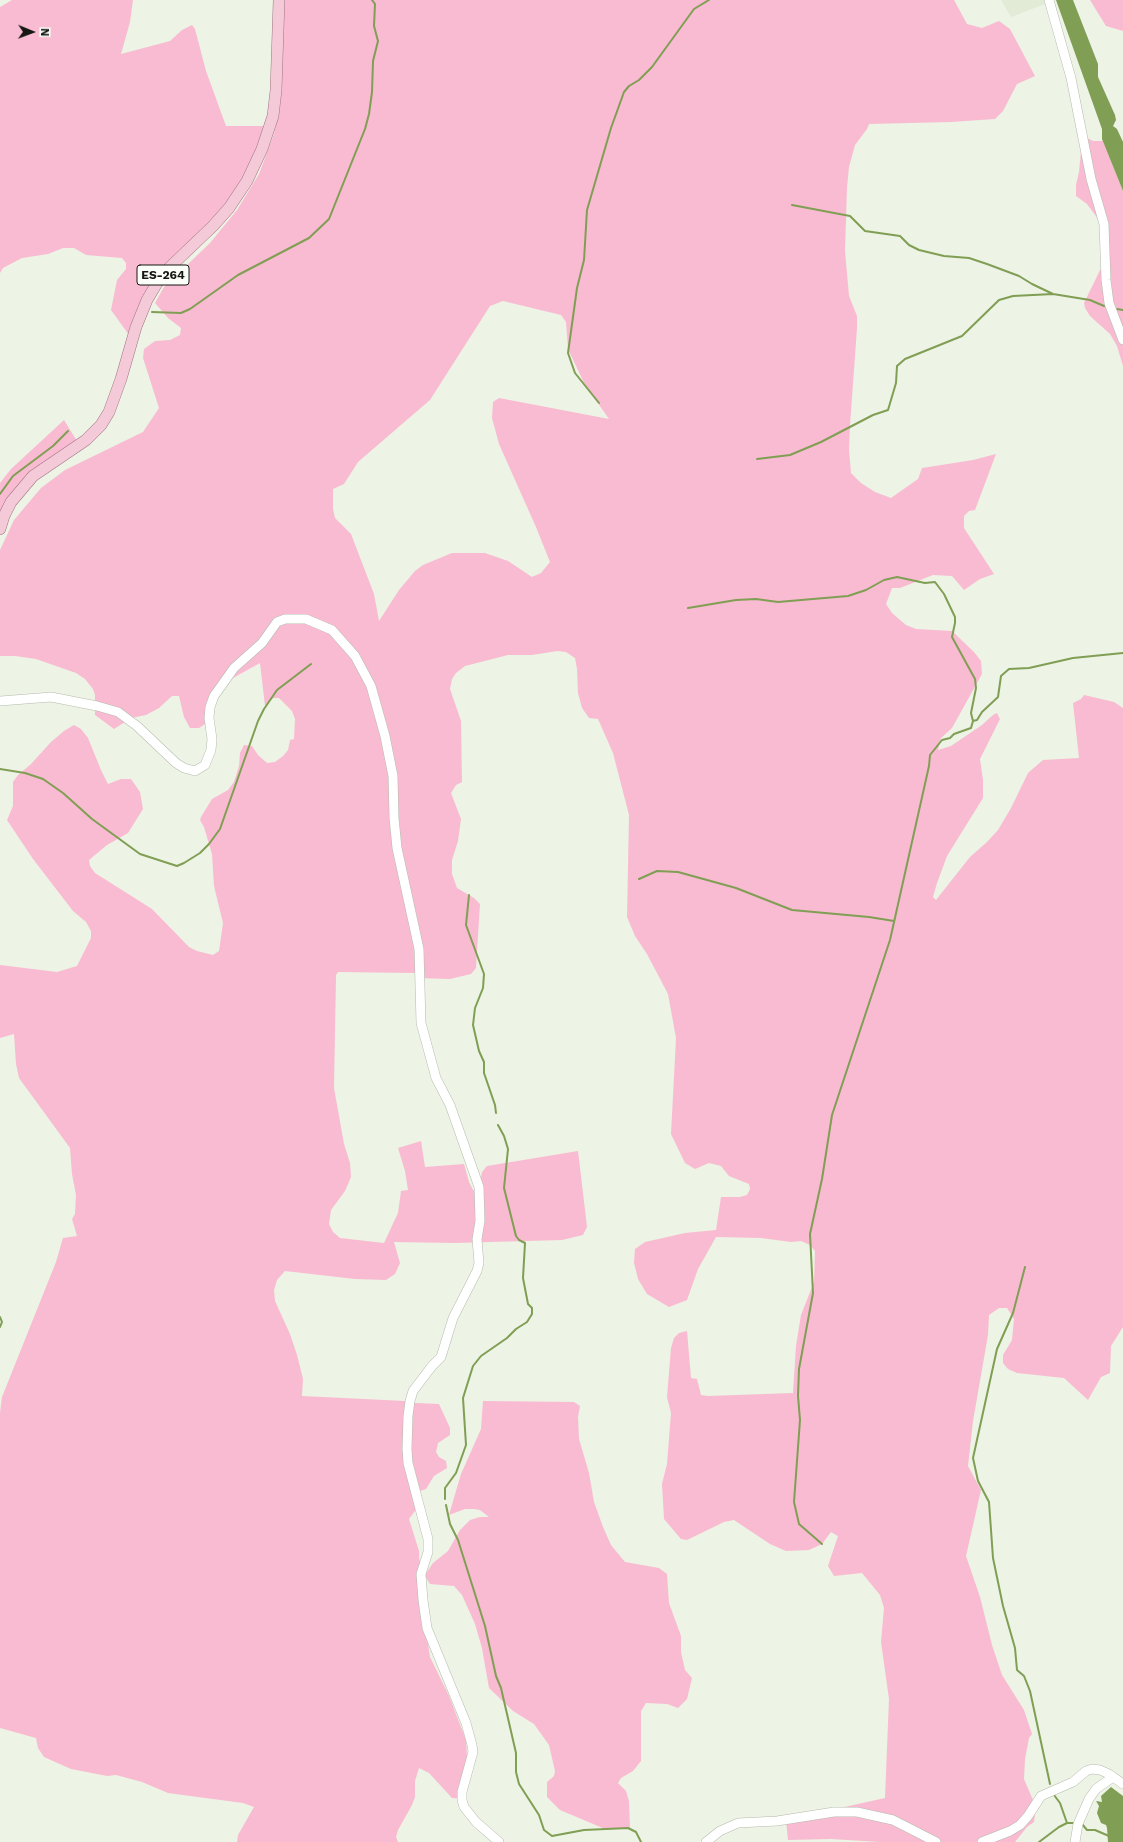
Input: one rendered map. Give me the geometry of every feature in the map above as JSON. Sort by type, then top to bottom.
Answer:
[{"type":"main road","name":"ES-264","points":[[0,529],[4,516],[11,502],[33,476],[86,440],[101,425],[109,412],[121,380],[136,327],[147,300],[157,283],[170,267],[230,208],[247,181],[262,149],[273,116],[276,90],[279,0]]},
{"type":"street","points":[[1050,0],[1071,78],[1091,179],[1104,224],[1106,280],[1109,303],[1123,340]]},
{"type":"street","points":[[0,701],[51,697],[97,706],[118,712],[137,726],[180,766],[189,770],[195,770],[205,765],[211,750],[212,739],[209,718],[210,707],[214,696],[234,668],[262,643],[277,622],[285,619],[306,619],[332,630],[356,656],[372,686],[385,736],[393,776],[394,818],[397,848],[419,949],[421,1023],[436,1078],[450,1105],[479,1186],[480,1221],[477,1239],[479,1263],[477,1271],[453,1318],[441,1357],[420,1381],[410,1401],[408,1416],[408,1463],[428,1539],[428,1552],[421,1574],[421,1586],[427,1628],[466,1723],[473,1752],[462,1792],[462,1800],[464,1807],[471,1817],[489,1835],[499,1842]]},
{"type":"street","points":[[982,1842],[1010,1831],[1020,1825],[1028,1816],[1041,1796],[1073,1782],[1086,1771],[1092,1769],[1100,1770],[1123,1784]]},
{"type":"street","points":[[1075,1842],[1078,1824],[1089,1799],[1096,1789],[1113,1777]]},
{"type":"street","points":[[706,1842],[720,1831],[738,1823],[777,1821],[834,1812],[857,1812],[893,1820],[936,1842]]},
{"type":"shaded area","points":[[12,0],[133,0],[130,22],[121,54],[170,41],[182,30],[192,25],[195,29],[206,71],[226,126],[265,126],[259,144],[235,193],[182,254],[129,335],[111,310],[117,280],[126,269],[126,263],[122,258],[86,255],[74,248],[63,248],[48,254],[22,258],[3,268],[0,273],[0,7]]},
{"type":"shaded area","points":[[278,0],[954,0],[967,24],[982,28],[999,21],[1010,29],[1035,76],[1017,84],[1003,111],[995,119],[951,122],[869,124],[855,145],[849,167],[845,251],[849,296],[857,316],[849,450],[851,473],[861,483],[875,492],[891,498],[918,479],[922,468],[973,460],[996,454],[975,510],[969,511],[964,516],[964,528],[994,574],[980,579],[964,590],[952,576],[933,575],[900,588],[892,588],[886,604],[892,613],[906,625],[916,629],[952,631],[974,652],[981,661],[982,674],[952,728],[941,738],[938,750],[951,746],[997,713],[1000,719],[980,759],[983,780],[983,798],[947,856],[933,897],[936,900],[970,857],[998,830],[1011,808],[1028,773],[1043,760],[1079,758],[1073,703],[1081,699],[1084,695],[1114,702],[1123,708],[1123,1327],[1111,1346],[1110,1373],[1101,1377],[1088,1400],[1064,1378],[1017,1373],[1008,1369],[1003,1363],[1003,1355],[1012,1340],[1014,1319],[1007,1308],[999,1308],[989,1315],[988,1335],[973,1421],[968,1466],[981,1490],[966,1556],[980,1597],[992,1645],[1002,1675],[1024,1710],[1032,1734],[1029,1738],[1025,1759],[1024,1779],[1036,1807],[1034,1822],[1027,1827],[1015,1842],[880,1842],[831,1839],[788,1840],[786,1820],[885,1798],[889,1699],[881,1642],[884,1608],[880,1595],[862,1573],[834,1576],[828,1566],[838,1536],[831,1532],[822,1544],[809,1550],[786,1551],[770,1544],[734,1520],[724,1522],[687,1540],[681,1539],[664,1519],[662,1484],[667,1464],[671,1413],[667,1397],[671,1348],[674,1338],[679,1333],[687,1331],[691,1378],[697,1379],[701,1395],[793,1393],[796,1346],[801,1315],[814,1282],[815,1251],[810,1245],[801,1241],[791,1242],[761,1238],[716,1237],[698,1269],[687,1300],[669,1307],[647,1294],[638,1279],[634,1263],[635,1249],[645,1242],[685,1233],[716,1230],[721,1197],[740,1197],[747,1195],[750,1189],[749,1184],[729,1176],[721,1166],[709,1163],[695,1169],[685,1163],[671,1134],[676,1038],[668,994],[647,954],[635,936],[627,917],[629,815],[613,753],[598,719],[589,718],[582,708],[578,693],[575,658],[566,652],[557,651],[532,655],[508,655],[465,666],[456,673],[452,679],[450,689],[461,721],[462,782],[456,785],[451,793],[461,819],[458,841],[452,860],[452,874],[457,888],[474,898],[480,904],[476,968],[471,974],[450,979],[416,978],[415,973],[338,972],[336,975],[334,1088],[344,1144],[350,1163],[351,1177],[345,1191],[331,1210],[329,1224],[333,1232],[340,1238],[384,1243],[398,1213],[401,1191],[408,1190],[405,1171],[398,1148],[421,1141],[425,1167],[464,1164],[473,1190],[479,1189],[482,1172],[487,1166],[578,1151],[587,1227],[583,1235],[562,1240],[455,1243],[394,1242],[400,1263],[395,1274],[386,1280],[355,1279],[285,1271],[277,1280],[274,1290],[275,1301],[290,1334],[297,1355],[303,1379],[302,1396],[439,1404],[450,1428],[450,1435],[438,1443],[436,1452],[439,1457],[446,1461],[447,1468],[434,1476],[426,1489],[420,1491],[416,1496],[415,1511],[409,1519],[419,1551],[419,1559],[425,1575],[433,1563],[448,1551],[460,1530],[470,1520],[480,1517],[489,1517],[480,1510],[474,1509],[465,1509],[449,1515],[461,1474],[481,1429],[483,1401],[574,1402],[580,1406],[578,1417],[579,1439],[589,1473],[594,1502],[603,1527],[611,1545],[625,1562],[659,1568],[667,1574],[669,1603],[681,1636],[681,1652],[685,1670],[692,1678],[687,1699],[678,1708],[667,1704],[646,1703],[641,1711],[641,1761],[633,1771],[621,1778],[618,1783],[626,1791],[629,1801],[630,1828],[605,1829],[560,1810],[547,1797],[547,1782],[554,1776],[555,1771],[549,1745],[534,1724],[513,1711],[489,1688],[482,1648],[475,1624],[462,1595],[454,1586],[430,1584],[425,1576],[426,1631],[430,1657],[449,1696],[466,1740],[467,1799],[452,1798],[429,1773],[419,1768],[415,1781],[415,1797],[398,1830],[396,1837],[398,1842],[237,1842],[238,1835],[254,1807],[243,1803],[168,1793],[142,1782],[116,1775],[107,1776],[71,1769],[44,1757],[38,1748],[36,1738],[0,1728],[0,1413],[2,1397],[56,1262],[63,1238],[77,1236],[72,1219],[75,1214],[76,1195],[72,1174],[70,1148],[19,1078],[16,1064],[14,1034],[0,1038],[0,965],[57,972],[77,966],[91,938],[91,931],[86,922],[73,911],[33,859],[7,820],[13,806],[13,782],[51,742],[64,731],[74,725],[81,729],[88,738],[108,784],[121,779],[131,779],[140,792],[143,809],[128,833],[107,845],[89,860],[90,866],[95,873],[152,909],[189,947],[197,951],[213,955],[219,951],[223,923],[214,886],[212,854],[204,827],[200,820],[201,817],[212,799],[228,790],[234,782],[239,766],[240,753],[244,745],[252,746],[258,755],[267,763],[275,762],[288,750],[290,740],[294,739],[295,719],[292,711],[279,698],[273,698],[265,706],[260,663],[224,683],[208,722],[199,728],[190,728],[184,717],[179,696],[172,696],[159,708],[146,715],[131,718],[114,729],[95,715],[95,695],[93,689],[85,679],[76,673],[36,659],[15,656],[0,656],[0,550],[14,520],[41,488],[65,470],[143,432],[159,408],[143,358],[144,349],[155,341],[170,340],[180,335],[181,328],[168,318],[155,303],[164,287],[210,243],[237,210],[259,174],[274,134],[279,107]],"holes":[[[503,301],[561,315],[566,322],[568,349],[584,383],[609,419],[499,398],[493,402],[492,418],[499,444],[550,562],[541,573],[532,577],[508,561],[485,553],[452,553],[423,565],[415,571],[399,590],[379,621],[374,594],[351,534],[335,518],[333,509],[333,489],[344,484],[358,462],[430,400],[490,306]]]},
{"type":"shaded area","points":[[1001,0],[1044,0],[1045,4],[1011,17]]},
{"type":"shaded area","points":[[1056,0],[1073,0],[1098,64],[1098,77],[1115,115],[1116,120],[1113,126],[1117,129],[1123,142],[1123,191],[1102,139],[1102,129]]},
{"type":"shaded area","points":[[1090,0],[1123,0],[1123,31],[1106,26]]},
{"type":"shaded area","points":[[1080,134],[1093,141],[1103,141],[1123,191],[1123,366],[1117,346],[1110,334],[1090,316],[1084,303],[1103,264],[1103,235],[1098,219],[1087,204],[1076,196],[1076,185],[1081,151]]},
{"type":"shaded area","points":[[64,420],[80,446],[41,473],[0,522],[0,483],[11,469]]},
{"type":"shaded area","points":[[1111,1787],[1123,1796],[1123,1842],[1108,1842],[1106,1825],[1101,1823],[1097,1813],[1099,1806],[1096,1801],[1102,1802],[1101,1796]]},
{"type":"waterway","points":[[152,312],[181,313],[190,309],[238,275],[309,238],[329,219],[365,129],[369,114],[372,92],[373,61],[378,41],[374,26],[375,4],[372,0]]},
{"type":"waterway","points":[[599,403],[575,373],[568,353],[577,288],[584,260],[587,210],[611,128],[624,92],[652,67],[694,9],[709,0]]},
{"type":"waterway","points":[[792,205],[850,216],[865,231],[900,236],[909,245],[919,250],[944,256],[969,258],[1019,276],[1053,294],[1090,300],[1104,306]]},
{"type":"waterway","points":[[757,459],[790,455],[821,442],[873,415],[888,410],[896,383],[897,366],[905,359],[962,336],[999,300],[1013,296],[1053,294]]},
{"type":"waterway","points":[[1117,309],[1123,310]]},
{"type":"waterway","points":[[0,494],[13,476],[53,446],[68,431]]},
{"type":"waterway","points":[[688,608],[736,600],[756,599],[778,602],[848,596],[866,590],[884,580],[897,577],[925,583],[935,582],[944,594],[955,617],[952,637],[975,679],[976,688],[971,713],[973,721],[971,728],[954,734],[950,738],[942,740],[930,755],[929,766],[890,940],[832,1115],[822,1179],[810,1234],[813,1293],[799,1369],[798,1396],[800,1420],[794,1502],[799,1524],[822,1544]]},
{"type":"waterway","points":[[973,721],[977,720],[982,712],[998,697],[1001,676],[1009,669],[1029,668],[1073,658],[1123,653]]},
{"type":"waterway","points":[[0,769],[25,773],[43,779],[63,793],[92,819],[140,854],[177,866],[200,853],[220,829],[258,721],[264,709],[277,690],[311,664]]},
{"type":"waterway","points":[[639,879],[657,871],[678,872],[736,888],[792,910],[869,917],[894,921]]},
{"type":"waterway","points":[[469,895],[466,925],[484,974],[483,988],[475,1008],[473,1025],[479,1051],[484,1062],[484,1073],[495,1105],[496,1113]]},
{"type":"waterway","points":[[445,1499],[445,1488],[456,1473],[466,1445],[463,1398],[473,1366],[481,1356],[527,1322],[532,1314],[532,1308],[528,1304],[523,1278],[525,1243],[519,1240],[516,1236],[504,1188],[508,1149],[504,1136],[498,1125]]},
{"type":"waterway","points":[[1025,1267],[1013,1313],[997,1349],[973,1458],[978,1481],[989,1502],[993,1558],[1003,1606],[1015,1648],[1017,1670],[1024,1676],[1030,1691],[1050,1784]]},
{"type":"waterway","points":[[0,1317],[2,1322],[0,1327]]},
{"type":"waterway","points":[[446,1505],[450,1524],[458,1540],[485,1626],[516,1753],[516,1772],[519,1784],[539,1815],[544,1830],[552,1836],[584,1830],[628,1828],[636,1832],[641,1842]]},
{"type":"waterway","points":[[1054,1795],[1060,1803],[1067,1823]]},
{"type":"waterway","points":[[1039,1842],[1059,1827],[1067,1823],[1075,1823]]},
{"type":"waterway","points":[[1082,1824],[1087,1830],[1095,1830],[1109,1836]]}]
